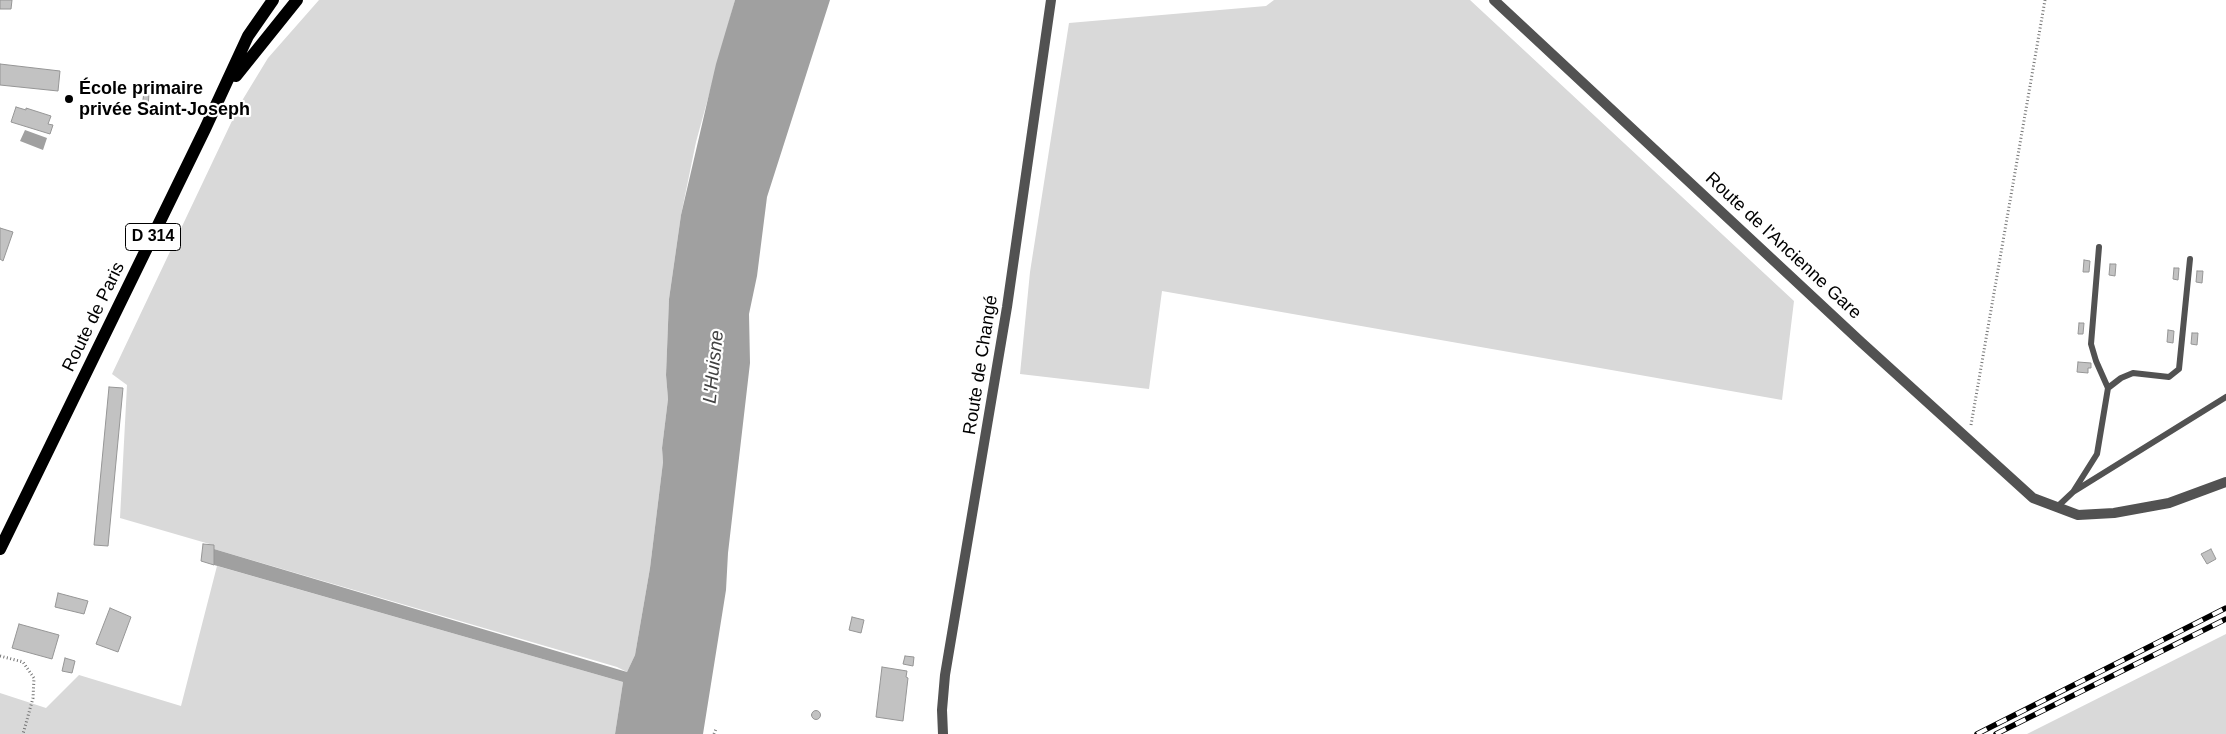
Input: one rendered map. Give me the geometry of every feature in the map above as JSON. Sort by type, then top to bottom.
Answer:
[{"type":"main road","name":"Route de Paris","points":[[0,549],[219,100],[248,36],[273,0]]},
{"type":"main road","name":"Route de Paris","points":[[219,100],[252,54],[297,0]]},
{"type":"street","name":"Route de Changé","points":[[943,734],[942,710],[945,675],[1005,317],[1051,0]]},
{"type":"street","name":"Route de l'Ancienne Gare","points":[[1494,0],[2033,498],[2078,515],[2114,513],[2169,504],[2226,482]]},
{"type":"lane","points":[[2073,492],[2098,454],[2108,388],[2091,344],[2099,247]]},
{"type":"lane","points":[[2108,388],[2121,378],[2133,374],[2169,377],[2179,369],[2190,259]]},
{"type":"lane","points":[[2056,508],[2073,492],[2226,397]]},
{"type":"path","points":[[1969,438],[2045,0]]},
{"type":"path","points":[[0,656],[23,662],[34,678],[34,698],[22,734]]},
{"type":"path","points":[[714,734],[716,729]]},
{"type":"shaded area","points":[[319,0],[735,0],[696,142],[681,215],[669,299],[666,375],[668,399],[662,448],[663,462],[650,568],[635,655],[627,672],[617,667],[214,549],[213,545],[120,518],[127,385],[112,374],[240,104],[268,58]]},
{"type":"shaded area","points":[[1274,0],[1470,0],[1794,301],[1782,400],[1162,291],[1149,389],[1020,374],[1030,272],[1069,23],[1266,6]]},
{"type":"shaded area","points":[[217,566],[623,682],[615,734],[0,734],[0,693],[46,708],[79,675],[181,706]]},
{"type":"shaded area","points":[[2226,634],[2226,734],[2027,734]]},
{"type":"water","name":"L'Huisne","points":[[735,0],[830,0],[767,197],[757,276],[749,314],[750,363],[728,553],[726,590],[703,734],[615,734],[623,682],[214,565],[214,549],[627,672],[635,655],[650,568],[663,462],[662,448],[668,399],[666,375],[669,299],[681,215],[716,64]]},
{"type":"water","points":[[25,130],[47,138],[43,150],[20,141]]},
{"type":"building","points":[[0,0],[12,0],[11,9],[0,9]]},
{"type":"building","points":[[0,64],[60,71],[58,91],[0,85]]},
{"type":"building","points":[[144,92],[149,93],[148,108],[142,107]]},
{"type":"building","points":[[16,107],[26,110],[26,108],[51,116],[48,124],[53,125],[50,134],[11,122]]},
{"type":"building","points":[[0,228],[13,232],[3,261],[0,259]]},
{"type":"building","points":[[2084,260],[2090,261],[2089,272],[2083,272]]},
{"type":"building","points":[[2110,264],[2116,264],[2115,276],[2109,275]]},
{"type":"building","points":[[2174,268],[2179,268],[2178,280],[2173,279]]},
{"type":"building","points":[[2197,271],[2203,271],[2202,283],[2196,282]]},
{"type":"building","points":[[2079,323],[2084,323],[2083,334],[2078,334]]},
{"type":"building","points":[[2168,330],[2174,331],[2173,343],[2167,342]]},
{"type":"building","points":[[2192,333],[2198,333],[2197,345],[2191,344]]},
{"type":"building","points":[[2078,362],[2091,363],[2088,373],[2077,372]]},
{"type":"building","points":[[109,387],[123,388],[108,546],[94,545]]},
{"type":"building","points":[[203,544],[214,545],[214,565],[201,561]]},
{"type":"building","points":[[2211,549],[2216,559],[2207,564],[2201,554]]},
{"type":"building","points":[[58,593],[88,601],[84,614],[55,607]]},
{"type":"building","points":[[110,608],[131,617],[118,652],[96,644]]},
{"type":"building","points":[[852,617],[864,620],[861,633],[849,630]]},
{"type":"building","points":[[19,624],[59,635],[52,659],[12,648]]},
{"type":"building","points":[[905,656],[914,657],[913,666],[903,664]]},
{"type":"building","points":[[65,658],[75,661],[72,673],[62,671]]},
{"type":"building","points":[[882,667],[907,671],[906,677],[908,678],[903,721],[876,717]]},
{"type":"building","points":[[816,710],[821,715],[816,720],[811,715]]},
{"type":"railway","points":[[1977,734],[2226,608]]},
{"type":"railway","points":[[1996,734],[2226,619]]},
{"type":"place","name":"École primaire privée Saint-Joseph","points":[[69,99]]}]
